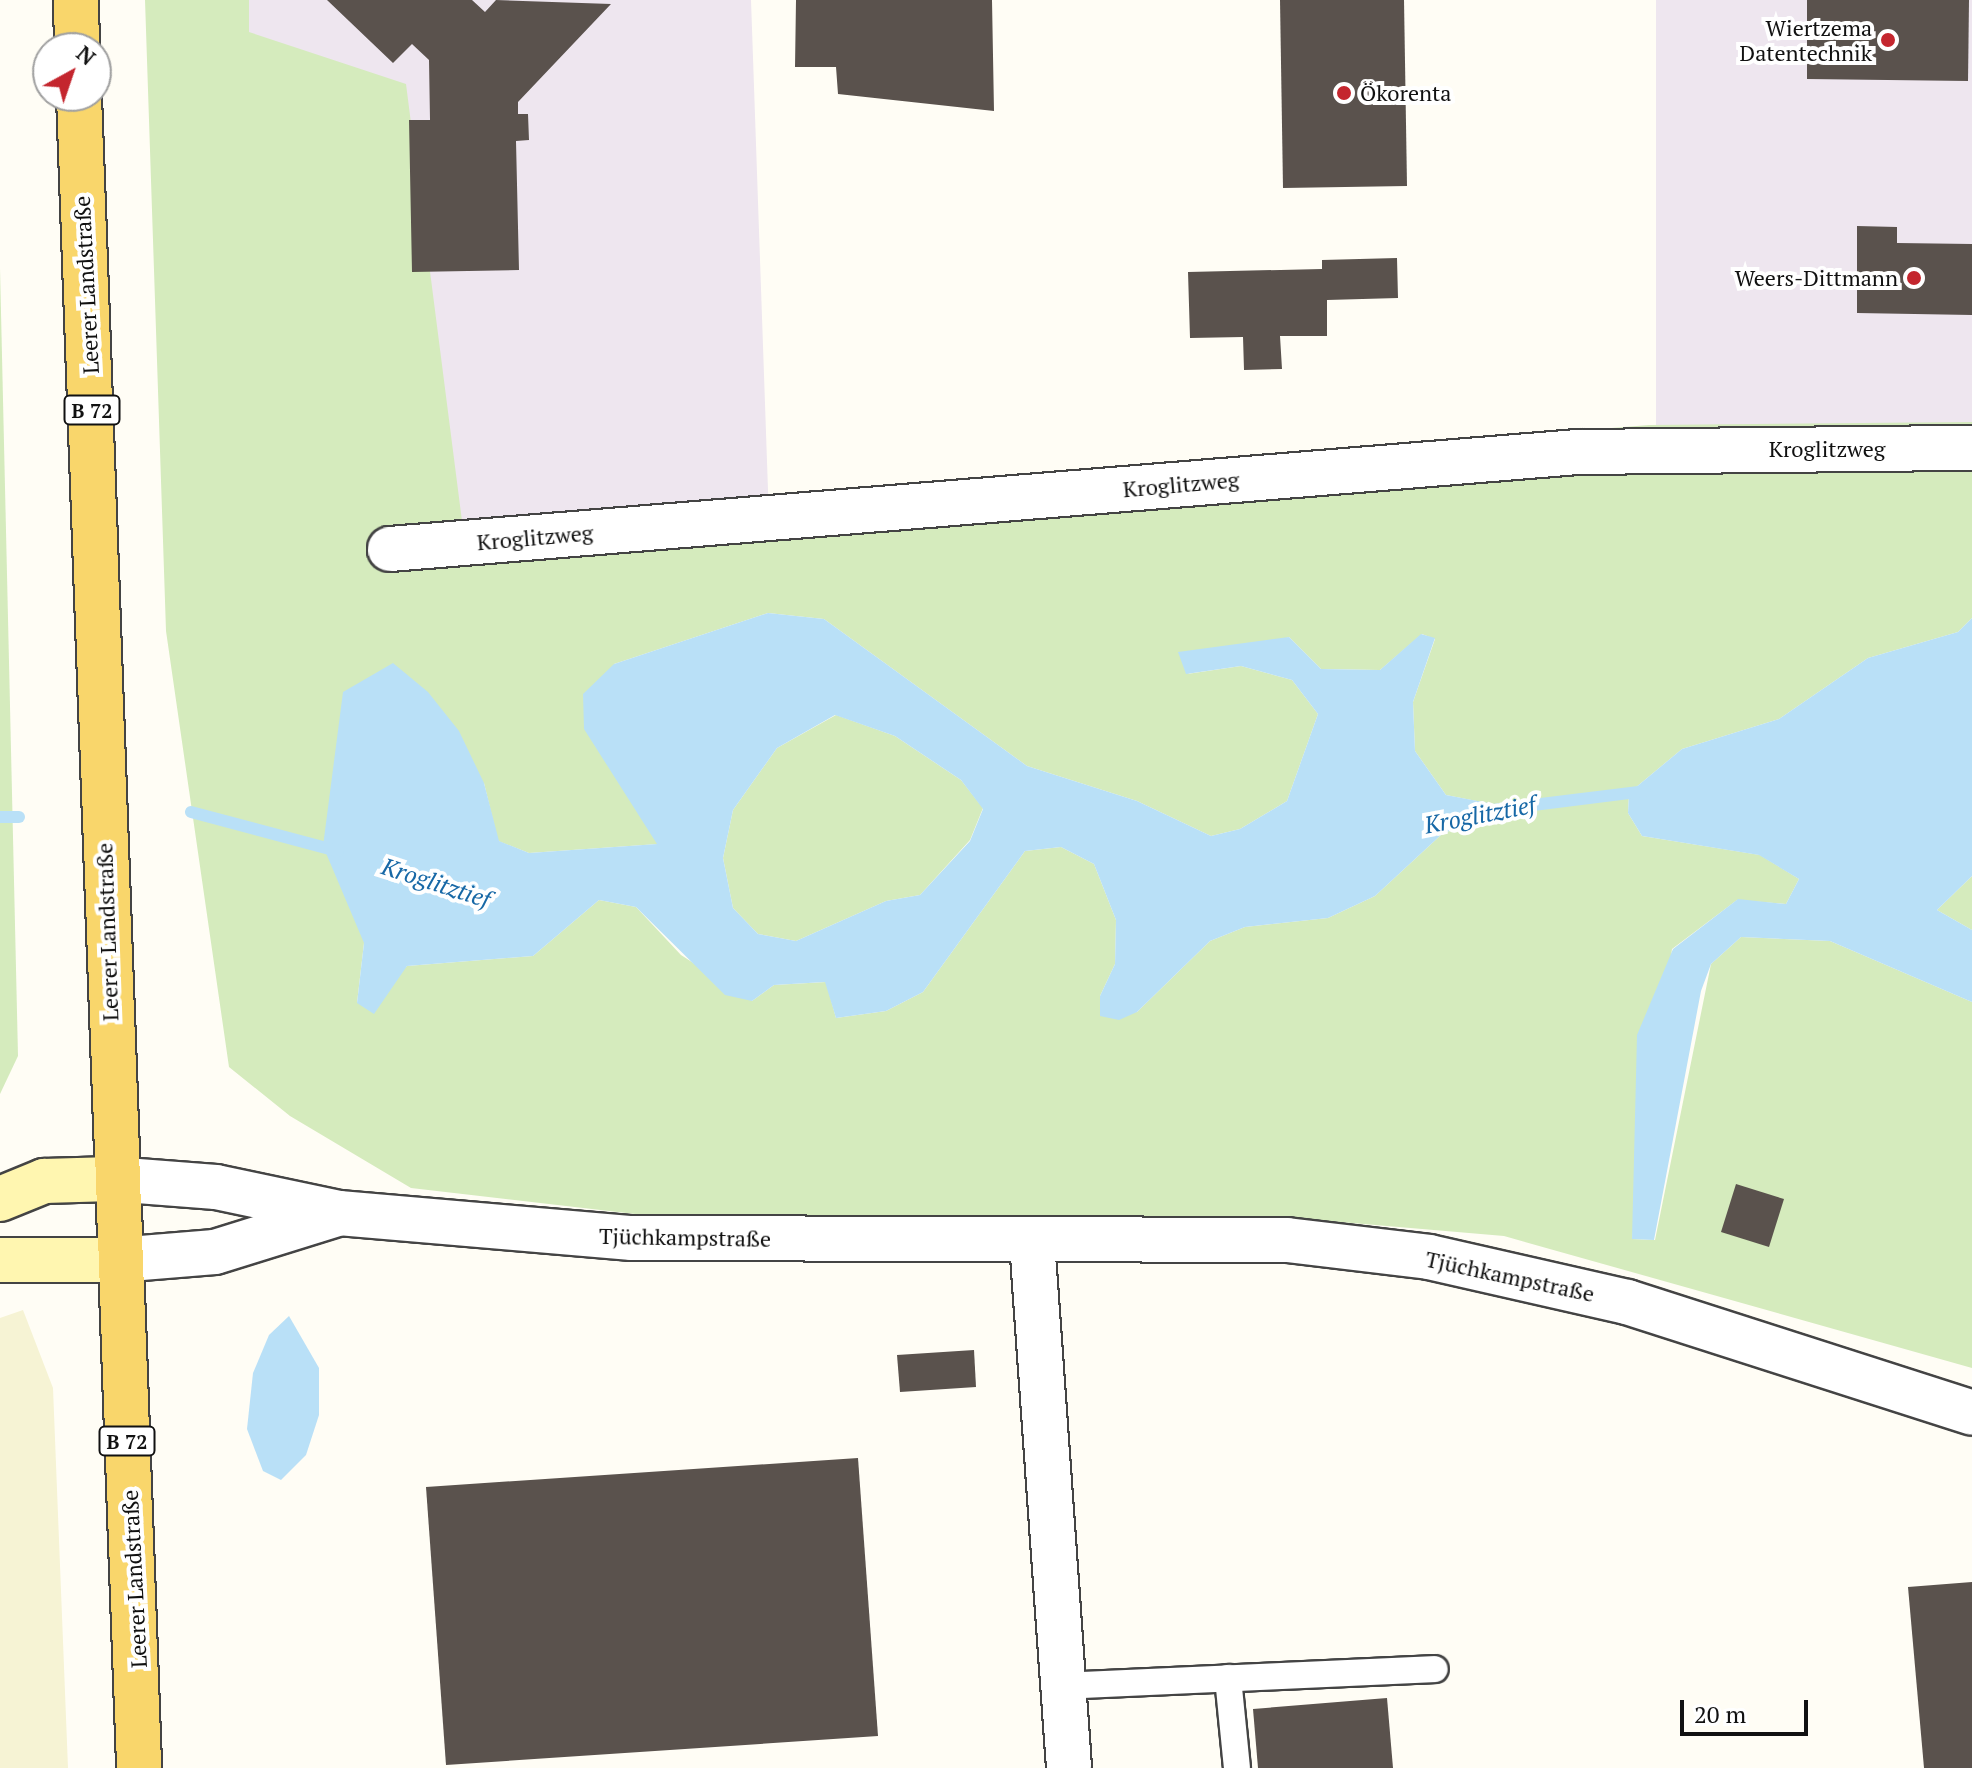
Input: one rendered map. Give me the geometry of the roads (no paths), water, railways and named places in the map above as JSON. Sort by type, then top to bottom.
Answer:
[{"type":"main road","points":[[76,0],[77,32]]},
{"type":"main road","name":"Leerer Landstraße","points":[[79,112],[112,1179],[139,1768]]},
{"type":"main road","points":[[0,1199],[44,1181],[112,1179]]},
{"type":"main road","points":[[0,1260],[117,1260]]},
{"type":"street","name":"Kroglitzweg","points":[[390,549],[1578,452],[1972,448]]},
{"type":"street","name":"Tjüchkampstraße","points":[[112,1179],[216,1187],[339,1213],[632,1238],[1287,1240],[1429,1257],[1627,1302],[1972,1413]]},
{"type":"street","name":"Tjüchkampstraße","points":[[117,1260],[215,1252],[339,1213]]},
{"type":"street","points":[[1032,1241],[1069,1768]]},
{"type":"lane","points":[[1062,1686],[1435,1669]]},
{"type":"lane","points":[[1228,1678],[1237,1768]]},
{"type":"water","points":[[768,613],[824,619],[1027,766],[1137,801],[1211,836],[1240,829],[1287,801],[1318,714],[1292,680],[1241,666],[1186,674],[1178,652],[1289,637],[1321,669],[1380,670],[1421,634],[1435,638],[1413,702],[1415,751],[1446,795],[1509,807],[1442,834],[1375,896],[1328,918],[1245,927],[1210,941],[1137,1012],[1119,1020],[1100,1016],[1100,996],[1115,964],[1116,920],[1094,864],[1061,847],[1025,851],[923,992],[886,1011],[836,1018],[825,982],[774,985],[752,1001],[725,995],[636,907],[599,900],[533,956],[407,966],[374,1014],[357,1003],[364,943],[323,846],[343,692],[393,663],[428,692],[459,731],[484,783],[499,841],[529,853],[657,844],[584,729],[583,694],[614,664]],"holes":[[[835,715],[895,736],[961,780],[983,809],[970,841],[920,895],[886,901],[796,941],[758,934],[733,908],[723,858],[733,810],[777,748]]]},
{"type":"water","points":[[1972,618],[1972,876],[1937,910],[1972,930],[1972,1002],[1830,941],[1741,937],[1711,964],[1701,991],[1654,1240],[1632,1239],[1637,1035],[1673,949],[1738,899],[1786,904],[1799,879],[1759,855],[1642,836],[1628,813],[1629,793],[1682,749],[1779,719],[1868,658],[1958,632]]},
{"type":"water","points":[[289,1316],[319,1368],[319,1415],[306,1455],[281,1480],[263,1471],[247,1429],[253,1373],[269,1335]]},
{"type":"waterway","name":"Kroglitztief","points":[[1493,810],[1645,791]]},
{"type":"waterway","name":"Kroglitztief","points":[[191,812],[338,851]]},
{"type":"waterway","name":"Kroglitztief","points":[[0,817],[19,817]]},
{"type":"place","name":"Wiertzema Datentechnik","points":[[1888,40]]},
{"type":"place","name":"Ökorenta","points":[[1344,93]]},
{"type":"place","name":"Weers-Dittmann","points":[[1914,278]]}]
